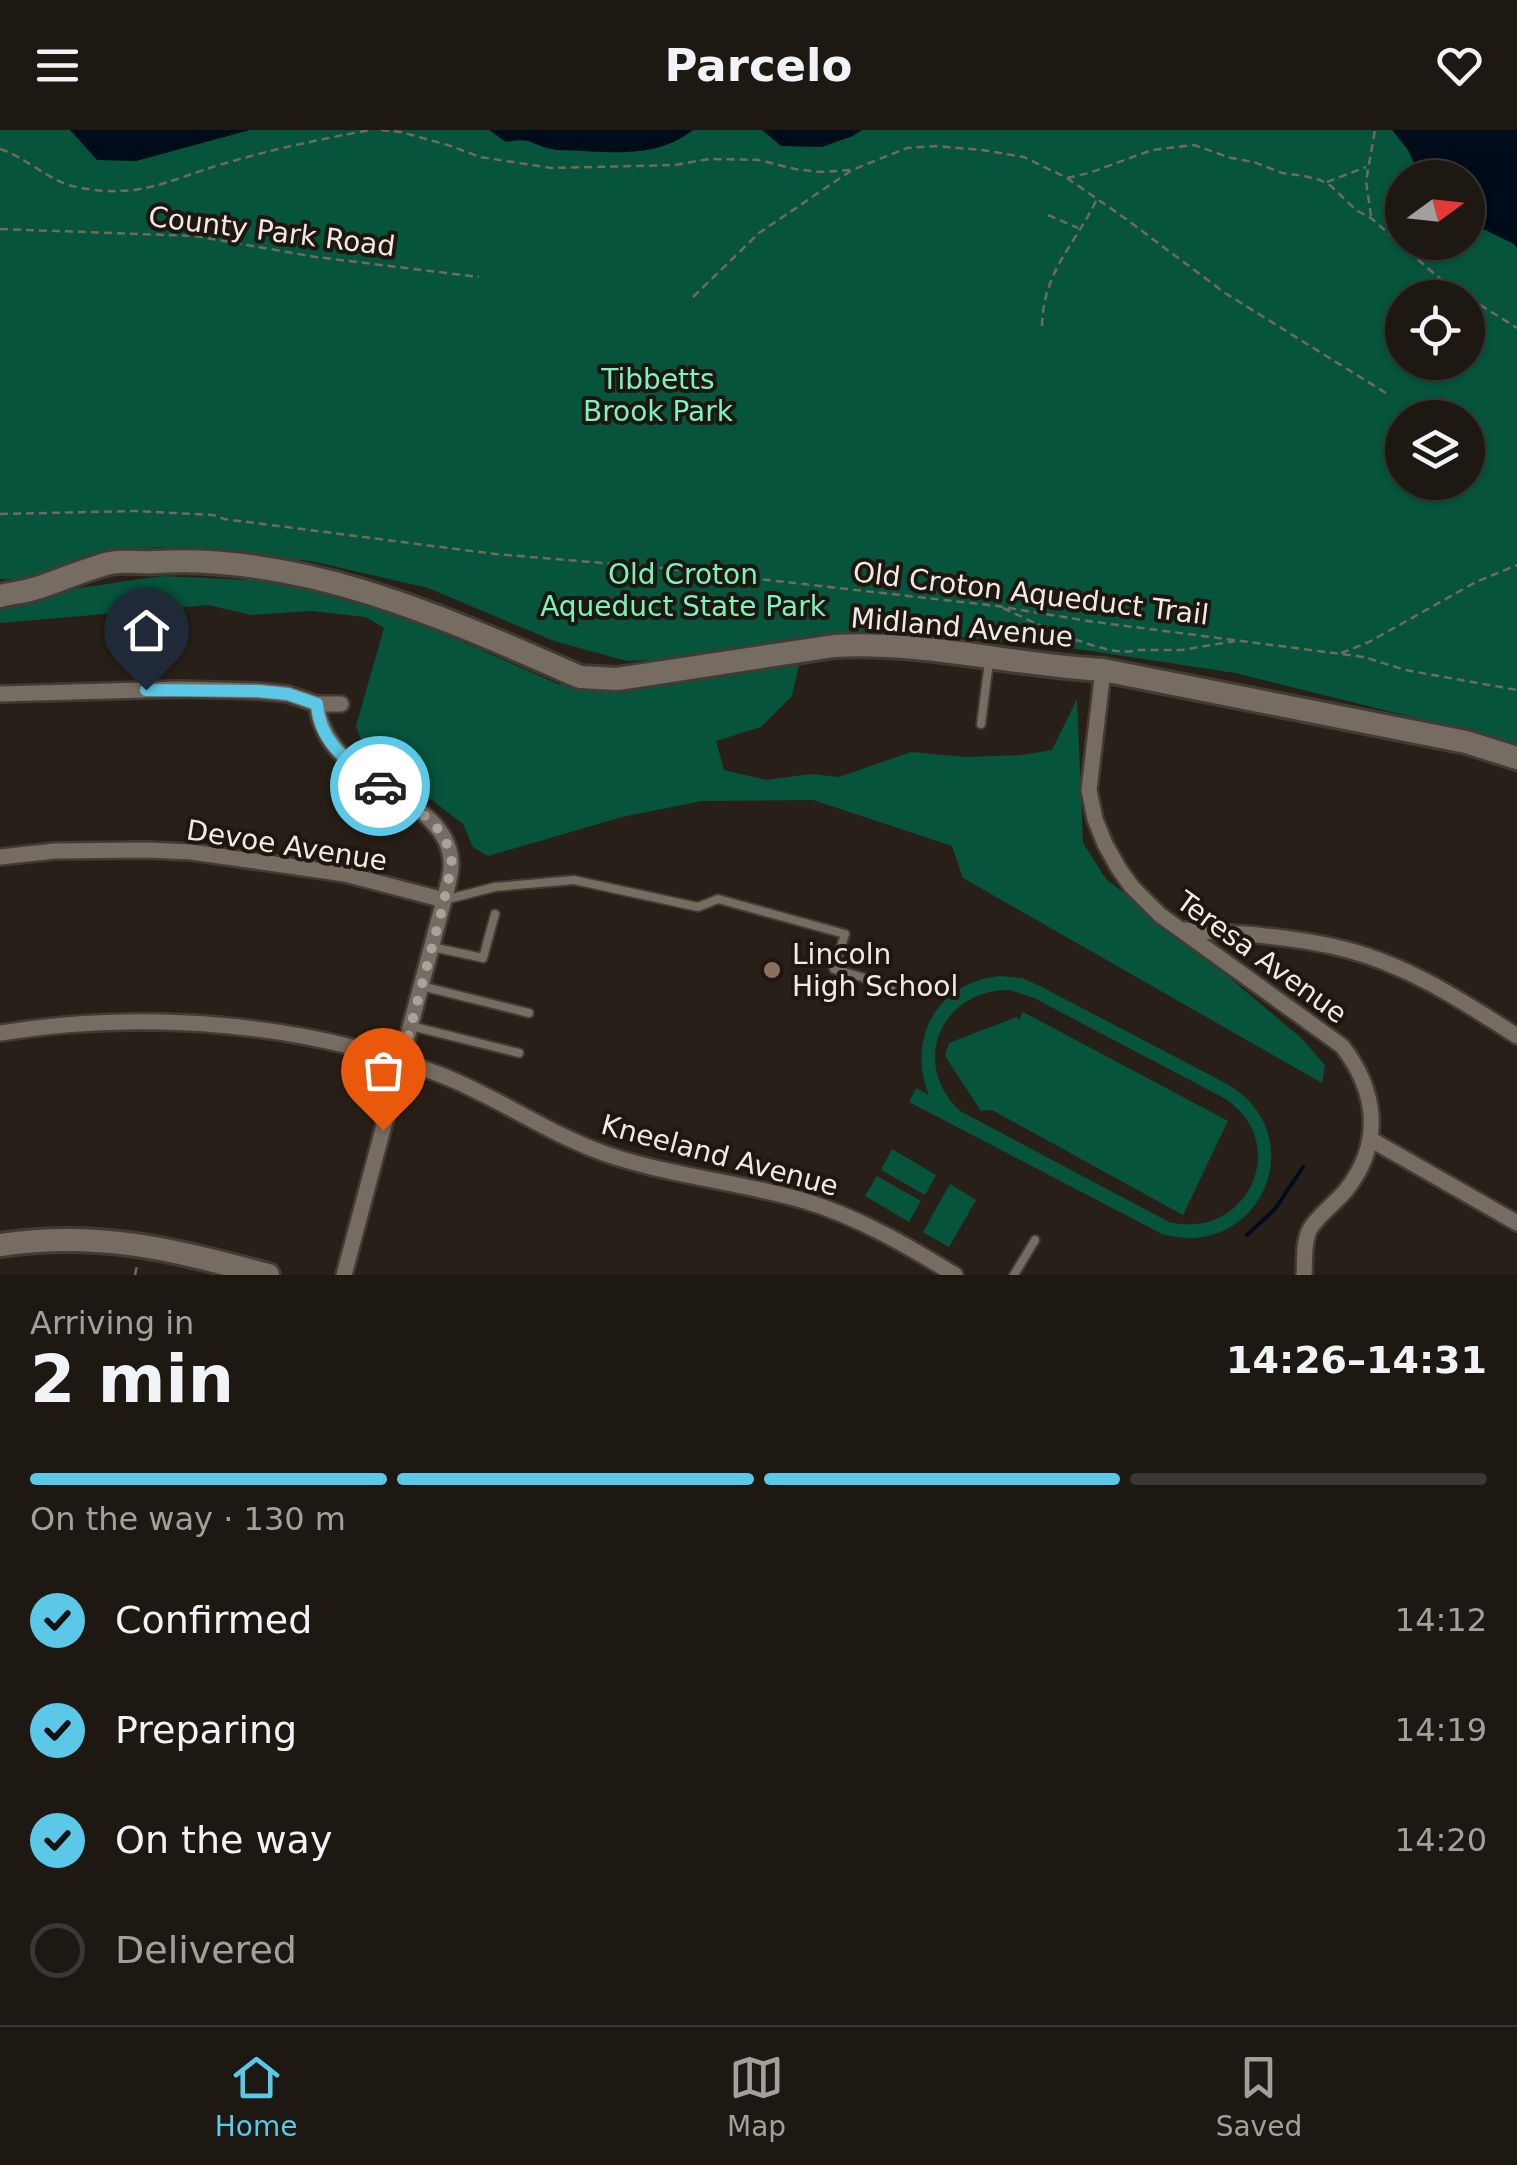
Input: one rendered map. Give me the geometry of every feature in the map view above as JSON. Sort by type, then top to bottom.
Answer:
[{"type":"street","name":"Midland Avenue","points":[[0,596],[35,589],[113,562],[235,563],[318,578],[412,606],[591,679],[644,676],[834,646],[924,649],[1102,670],[1466,742],[1517,758]]},
{"type":"street","name":"Teresa Avenue","points":[[1102,670],[1089,790],[1095,818],[1110,854],[1132,888],[1160,915],[1342,1046],[1365,1082],[1372,1122],[1370,1139],[1360,1170],[1310,1229],[1304,1275]]},
{"type":"street","points":[[0,694],[160,689],[258,691],[288,694],[317,704],[341,704]]},
{"type":"street","points":[[317,704],[318,723],[334,748],[382,787],[416,807],[439,830],[452,863],[344,1275]]},
{"type":"street","name":"Devoe Avenue","points":[[0,857],[55,851],[191,852],[344,874],[444,900]]},
{"type":"street","points":[[1182,930],[1247,934],[1365,955],[1432,984],[1517,1036]]},
{"type":"street","name":"Kneeland Avenue","points":[[0,1034],[118,1022],[271,1030],[346,1044],[446,1077],[602,1153],[763,1190],[846,1216],[954,1275]]},
{"type":"street","points":[[1370,1139],[1517,1223]]},
{"type":"street","points":[[0,1245],[46,1239],[113,1240],[180,1252],[268,1275]]},
{"type":"lane","points":[[981,724],[989,657]]},
{"type":"lane","points":[[444,900],[495,887],[574,880],[698,907],[718,899],[845,934],[834,969],[892,986]]},
{"type":"lane","points":[[432,946],[483,958],[495,914]]},
{"type":"lane","points":[[421,986],[528,1012]]},
{"type":"lane","points":[[411,1026],[519,1052]]},
{"type":"lane","points":[[1014,1275],[1035,1240]]},
{"type":"path","points":[[0,149],[71,186],[115,193],[162,185],[226,163],[370,130]]},
{"type":"path","points":[[380,130],[401,132],[480,157],[551,168],[675,165],[709,159],[759,160],[820,172],[852,170]]},
{"type":"path","points":[[1371,218],[1366,181],[1375,130]]},
{"type":"path","points":[[1067,178],[1089,174],[1152,150],[1194,145],[1325,183],[1442,280]]},
{"type":"path","points":[[693,297],[759,233],[852,170],[907,148],[935,146],[1024,157],[1067,178],[1225,294],[1389,395]]},
{"type":"path","points":[[1325,183],[1368,166]]},
{"type":"path","points":[[1042,326],[1051,277],[1097,198]]},
{"type":"path","points":[[1048,215],[1080,229]]},
{"type":"path","name":"County Park Road","points":[[0,229],[195,236],[316,257],[479,277]]},
{"type":"path","points":[[1485,309],[1517,328]]},
{"type":"path","name":"Old Croton Aqueduct Trail","points":[[0,514],[135,511],[213,515],[495,554],[662,568],[997,606],[1364,657],[1404,670],[1517,690]]},
{"type":"path","points":[[1340,654],[1517,564]]},
{"type":"path","points":[[997,606],[1045,628],[1130,653],[1182,650],[1240,640]]},
{"type":"green space","name":"Tibbetts Brook Park","points":[[0,130],[1517,130],[1517,743],[1235,673],[1078,649],[889,630],[677,659],[627,661],[554,641],[428,588],[311,561],[157,547],[92,557],[22,580],[0,579]]},
{"type":"green space","points":[[162,576],[296,582],[395,612],[558,684],[612,691],[799,665],[792,696],[761,727],[716,741],[724,770],[766,780],[812,774],[839,777],[911,752],[965,757],[1052,750],[1077,699],[1083,843],[1106,879],[1300,1037],[1325,1065],[1322,1083],[963,878],[952,846],[813,800],[702,801],[622,817],[488,856],[473,847],[463,824],[364,748],[356,726],[384,628],[366,617],[311,611],[251,615],[209,605],[0,623],[0,606],[59,591]]},
{"type":"green space","points":[[1022,978],[1229,1085],[1255,1108],[1268,1135],[1271,1163],[1264,1190],[1248,1213],[1225,1230],[1196,1238],[1162,1234],[909,1102],[916,1088],[929,1095],[922,1053],[933,1016],[944,1001],[978,980]],"holes":[[[1010,990],[1034,998],[1224,1098],[1245,1117],[1256,1139],[1258,1162],[1252,1184],[1239,1203],[1221,1217],[1197,1224],[1169,1222],[960,1111],[945,1092],[937,1072],[935,1052],[950,1015],[986,993]]]},
{"type":"green space","points":[[1023,1012],[1228,1121],[1183,1215],[992,1110],[981,1111],[945,1056],[949,1043],[1017,1017],[1019,1020]]},
{"type":"green space","points":[[892,1149],[936,1175],[925,1195],[881,1170]]},
{"type":"green space","points":[[877,1176],[921,1201],[909,1222],[865,1196]]},
{"type":"green space","points":[[950,1184],[976,1200],[949,1247],[923,1232]]},
{"type":"water","points":[[70,130],[250,130],[136,161],[97,160]]},
{"type":"water","points":[[489,130],[693,130],[654,149],[612,152],[555,150],[526,141],[506,142]]},
{"type":"water","points":[[762,130],[862,130],[822,147],[781,146]]},
{"type":"water","points":[[1392,130],[1517,130],[1517,248],[1485,230],[1485,160],[1412,160]]},
{"type":"waterway","points":[[1247,1235],[1275,1209],[1303,1167]]},
{"type":"way so far","points":[[380,786],[416,807],[439,830],[452,863],[383,1130]]},
{"type":"place","name":"Lincoln High School","points":[[772,970]]},
{"type":"route","points":[[146,690],[258,691],[288,694],[317,704],[318,723],[334,748],[380,786]]},
{"type":"park label","name":"Old Croton Aqueduct State Park","points":[[683,590]]}]
